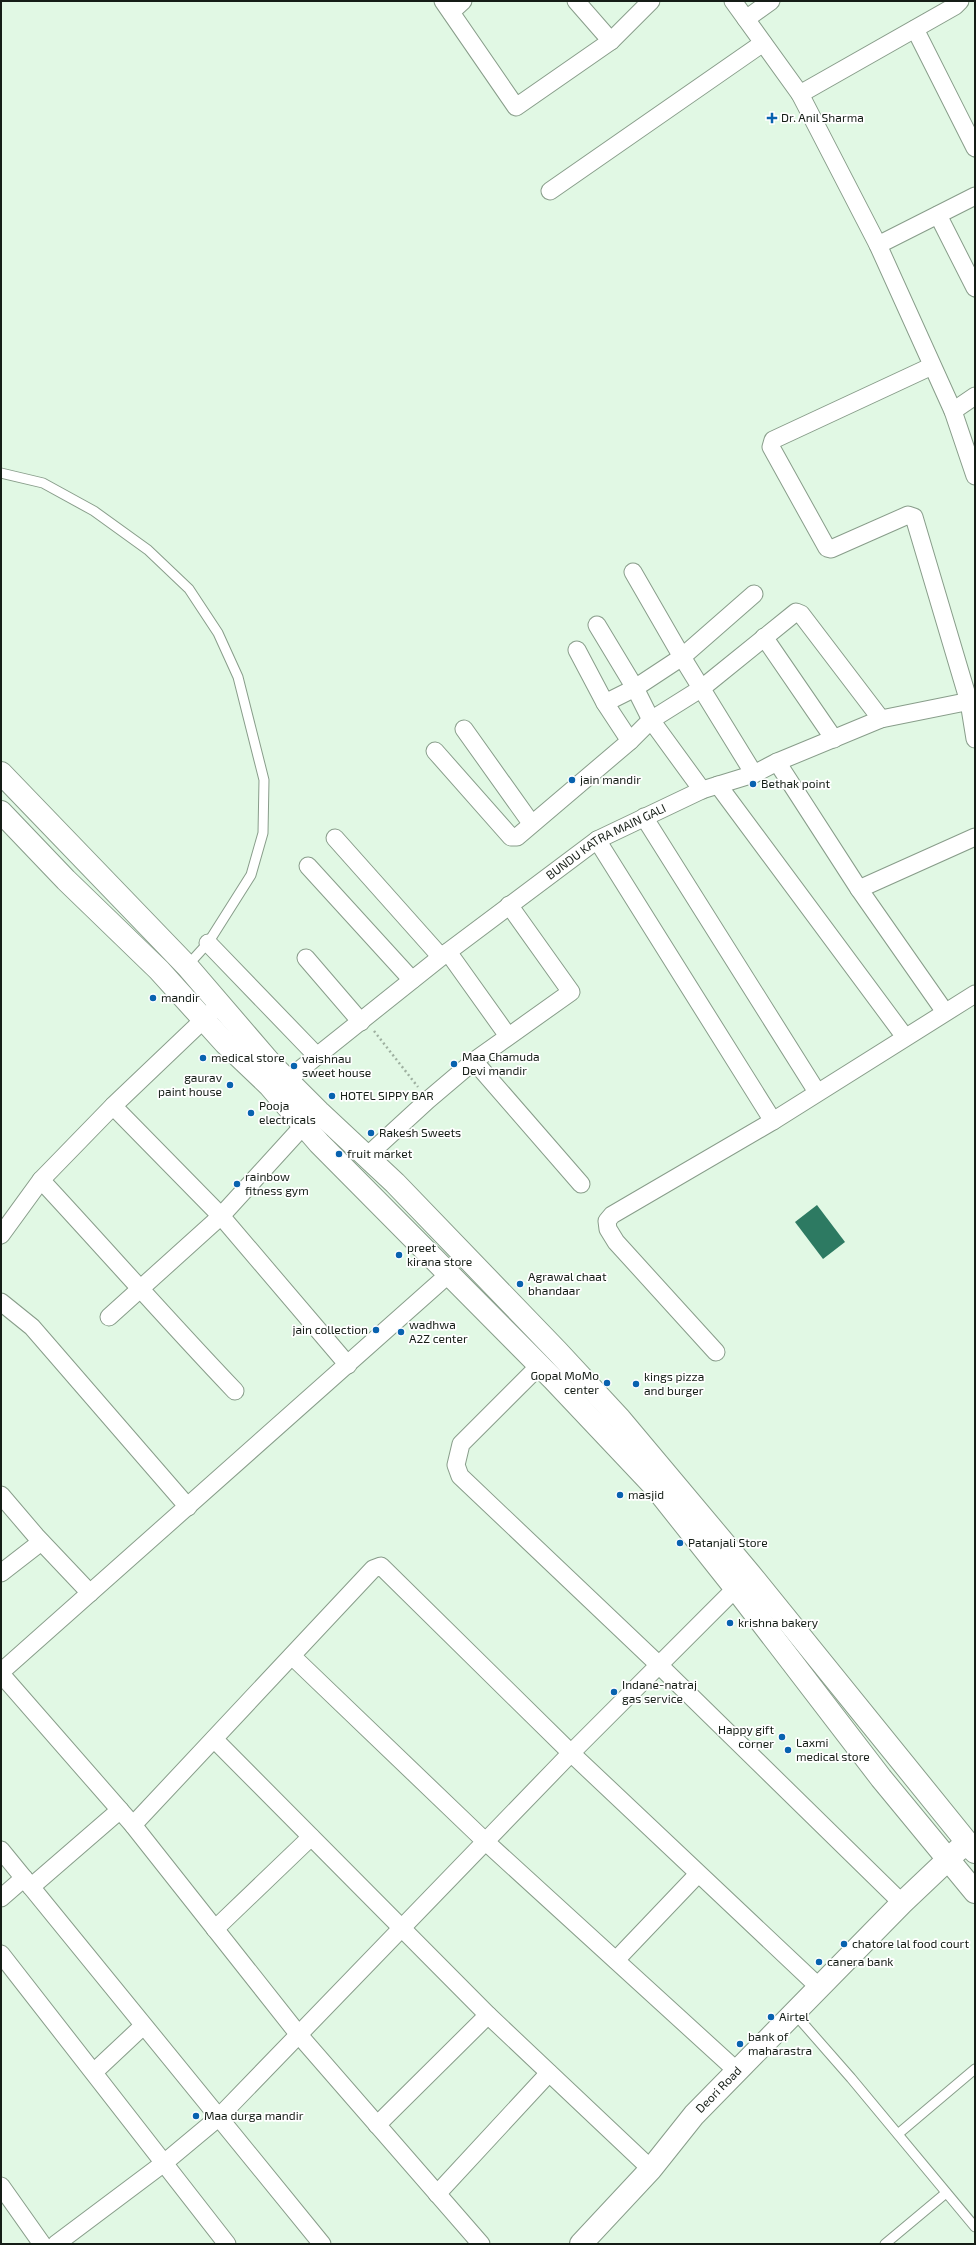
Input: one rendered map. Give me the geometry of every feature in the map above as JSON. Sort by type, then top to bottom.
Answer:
[{"type":"main road","points":[[1,773],[187,966],[288,1080],[395,1183],[584,1379],[620,1419],[743,1581],[881,1778],[975,1892]]},
{"type":"main road","points":[[1,812],[66,880],[159,970],[203,1020],[269,1085],[304,1125],[655,1487],[743,1581],[973,1845]]},
{"type":"main road","name":"Deori Road","points":[[581,2244],[651,2169],[694,2115],[793,2012],[902,1903],[958,1850],[973,1845]]},
{"type":"street","points":[[576,1],[611,41]]},
{"type":"street","points":[[452,5],[516,107],[611,41],[652,1]]},
{"type":"street","points":[[733,1],[800,94],[878,245],[953,411],[975,476]]},
{"type":"street","points":[[746,19],[771,1]]},
{"type":"street","points":[[800,94],[915,29],[960,1]]},
{"type":"street","points":[[915,29],[975,148]]},
{"type":"street","points":[[550,191],[763,43]]},
{"type":"street","points":[[878,245],[975,196]]},
{"type":"street","points":[[938,215],[975,288]]},
{"type":"street","points":[[932,366],[773,440],[771,447],[827,548],[830,549],[908,515],[914,517],[972,701],[975,739]]},
{"type":"street","points":[[953,411],[975,396]]},
{"type":"street","points":[[633,572],[682,657],[754,774]]},
{"type":"street","points":[[604,702],[635,688],[682,657],[754,594]]},
{"type":"street","points":[[435,751],[511,837],[517,836],[630,741],[651,720],[702,688],[793,613],[801,614],[881,719]]},
{"type":"street","points":[[597,625],[635,688],[651,720],[702,790]]},
{"type":"street","points":[[764,637],[834,739]]},
{"type":"street","points":[[577,650],[604,702],[630,741]]},
{"type":"street","name":"BUNDU KATRA MAIN GALI","points":[[288,1080],[444,955],[597,840],[702,790],[754,774],[777,762],[881,719],[972,701]]},
{"type":"street","points":[[464,729],[531,823]]},
{"type":"street","points":[[777,762],[859,889],[946,1012]]},
{"type":"street","points":[[718,785],[905,1037]]},
{"type":"street","points":[[644,817],[817,1092]]},
{"type":"street","points":[[859,889],[975,837]]},
{"type":"street","points":[[335,838],[444,955],[508,1036]]},
{"type":"street","points":[[597,840],[773,1122]]},
{"type":"street","points":[[308,866],[412,980]]},
{"type":"street","points":[[367,1156],[428,1100],[474,1062],[571,992],[509,905]]},
{"type":"street","points":[[208,943],[317,1056]]},
{"type":"street","points":[[306,958],[363,1020]]},
{"type":"street","points":[[716,1352],[616,1242],[606,1224],[612,1215],[773,1122],[817,1092],[975,994]]},
{"type":"street","points":[[1,1235],[42,1180],[113,1106],[220,1004]]},
{"type":"street","points":[[474,1062],[581,1184]]},
{"type":"street","points":[[113,1106],[220,1216],[348,1365]]},
{"type":"street","points":[[109,1316],[220,1216],[304,1125]]},
{"type":"street","points":[[42,1180],[141,1287],[178,1332],[235,1391]]},
{"type":"street","points":[[449,1274],[1,1673],[133,1825],[298,2035],[481,2244]]},
{"type":"street","points":[[1,1302],[32,1327],[188,1507]]},
{"type":"street","points":[[539,1366],[461,1444],[456,1465],[460,1476],[659,1665],[902,1903]]},
{"type":"street","points":[[1,1495],[41,1542],[90,1593]]},
{"type":"street","points":[[1,1573],[41,1542]]},
{"type":"street","points":[[133,1825],[373,1569],[381,1566],[571,1753],[819,1987]]},
{"type":"street","points":[[64,2242],[218,2118],[571,1753],[743,1581]]},
{"type":"street","points":[[292,1656],[486,1842],[737,2071]]},
{"type":"street","points":[[214,1739],[488,2015],[651,2169]]},
{"type":"street","points":[[1,1898],[28,1883],[120,1810]]},
{"type":"street","points":[[215,1929],[310,1836]]},
{"type":"street","points":[[1,1850],[322,2244]]},
{"type":"street","points":[[616,1960],[698,1874]]},
{"type":"street","points":[[1,1954],[227,2244]]},
{"type":"street","points":[[377,2125],[488,2015]]},
{"type":"street","points":[[94,2072],[143,2026]]},
{"type":"street","points":[[437,2194],[549,2073]]},
{"type":"street","points":[[1,2186],[42,2244]]},
{"type":"lane","points":[[1,473],[44,483],[94,512],[148,550],[189,589],[218,633],[238,677],[264,780],[263,833],[252,875],[208,943],[187,966]]},
{"type":"lane","points":[[793,2012],[898,2134],[975,2228]]},
{"type":"lane","points":[[898,2134],[975,2069]]},
{"type":"lane","points":[[885,2244],[946,2193]]},
{"type":"path","points":[[363,1020],[428,1100]]},
{"type":"building","points":[[817,1205],[845,1242],[823,1259],[795,1222]]},
{"type":"place","name":"Dr. Anil Sharma","points":[[772,118]]},
{"type":"place","name":"jain mandir","points":[[572,780]]},
{"type":"place","name":"Bethak point","points":[[753,784]]},
{"type":"place","name":"mandir","points":[[153,998]]},
{"type":"place","name":"medical store","points":[[203,1058]]},
{"type":"place","name":"Maa Chamuda Devi mandir","points":[[454,1064]]},
{"type":"place","name":"vaishnau sweet house","points":[[294,1066]]},
{"type":"place","name":"gaurav paint house","points":[[230,1085]]},
{"type":"place","name":"HOTEL SIPPY BAR","points":[[332,1096]]},
{"type":"place","name":"Pooja electricals","points":[[251,1113]]},
{"type":"place","name":"Rakesh Sweets","points":[[371,1133]]},
{"type":"place","name":"fruit market","points":[[339,1154]]},
{"type":"place","name":"rainbow fitness gym","points":[[237,1184]]},
{"type":"place","name":"preet kirana store","points":[[399,1255]]},
{"type":"place","name":"Agrawal chaat bhandaar","points":[[520,1284]]},
{"type":"place","name":"jain collection","points":[[376,1330]]},
{"type":"place","name":"wadhwa A2Z center","points":[[401,1332]]},
{"type":"place","name":"Gopal MoMo center","points":[[607,1383]]},
{"type":"place","name":"kings pizza and burger","points":[[636,1384]]},
{"type":"place","name":"masjid","points":[[620,1495]]},
{"type":"place","name":"Patanjali Store","points":[[680,1543]]},
{"type":"place","name":"krishna bakery","points":[[730,1623]]},
{"type":"place","name":"Indane-natraj gas service","points":[[614,1692]]},
{"type":"place","name":"Happy gift corner","points":[[782,1737]]},
{"type":"place","name":"Laxmi medical store","points":[[788,1750]]},
{"type":"place","name":"chatore lal food court","points":[[844,1944]]},
{"type":"place","name":"canera bank","points":[[819,1962]]},
{"type":"place","name":"Airtel","points":[[771,2017]]},
{"type":"place","name":"bank of maharastra","points":[[740,2044]]},
{"type":"place","name":"Maa durga mandir","points":[[196,2116]]}]
